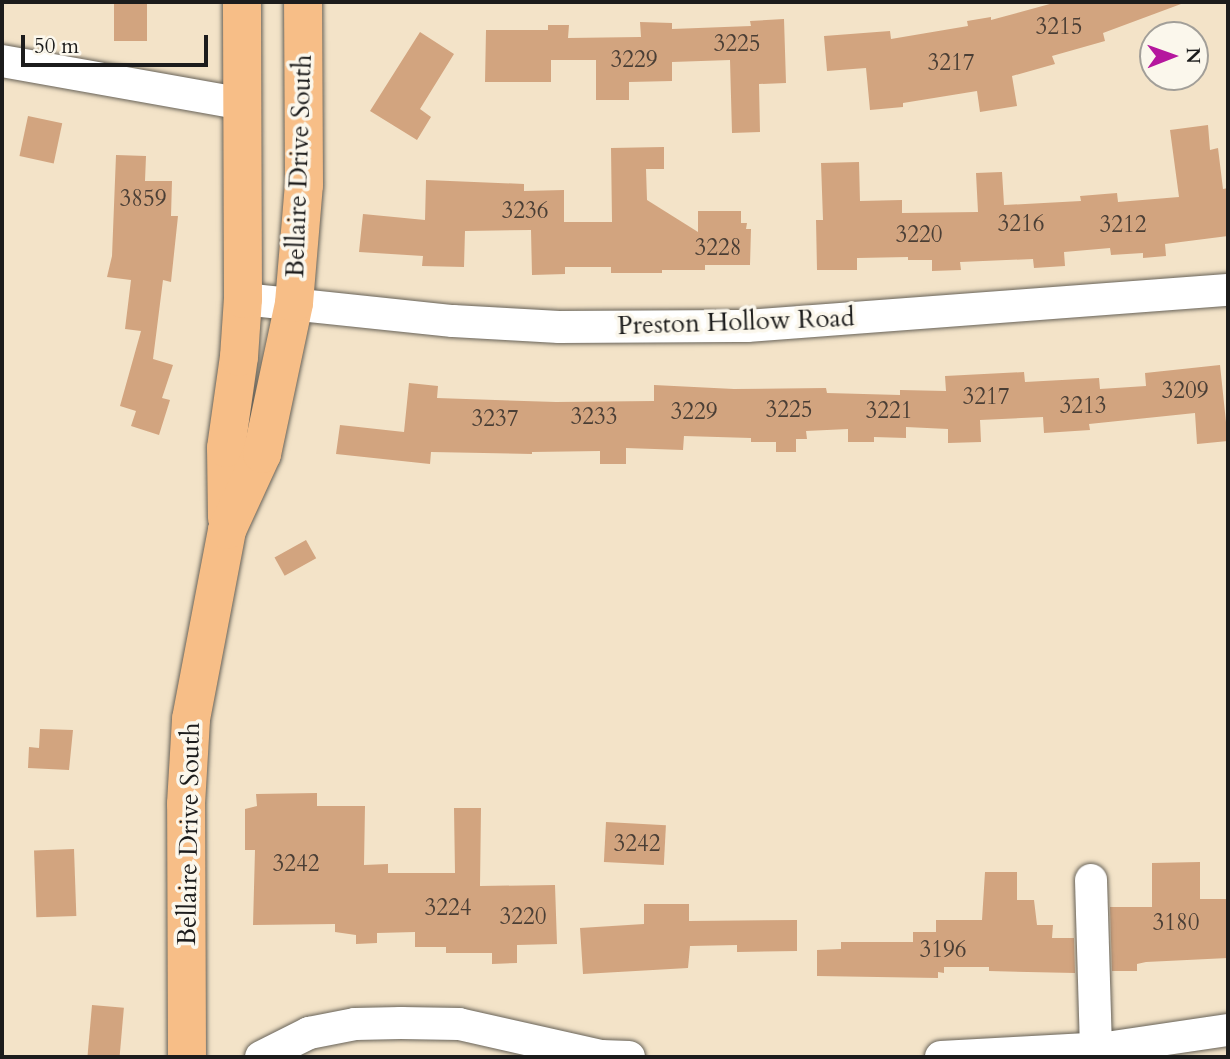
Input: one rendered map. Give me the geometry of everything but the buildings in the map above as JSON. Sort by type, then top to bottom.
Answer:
[{"type":"main road","name":"Bellaire Drive South","points":[[187,1057],[186,804],[191,719],[227,530],[226,448],[239,356],[243,299],[242,2]]},
{"type":"main road","name":"Bellaire Drive South","points":[[227,530],[262,454],[294,303],[304,185],[303,2]]},
{"type":"street","points":[[2,61],[243,104]]},
{"type":"street","name":"Preston Hollow Road","points":[[243,299],[453,321],[559,327],[747,326],[1228,290]]},
{"type":"street","points":[[1091,880],[1096,1049]]},
{"type":"street","points":[[261,1057],[309,1033],[355,1024],[401,1023],[459,1024],[601,1056],[629,1057]]},
{"type":"street","points":[[940,1057],[1096,1049],[1228,1030]]}]
